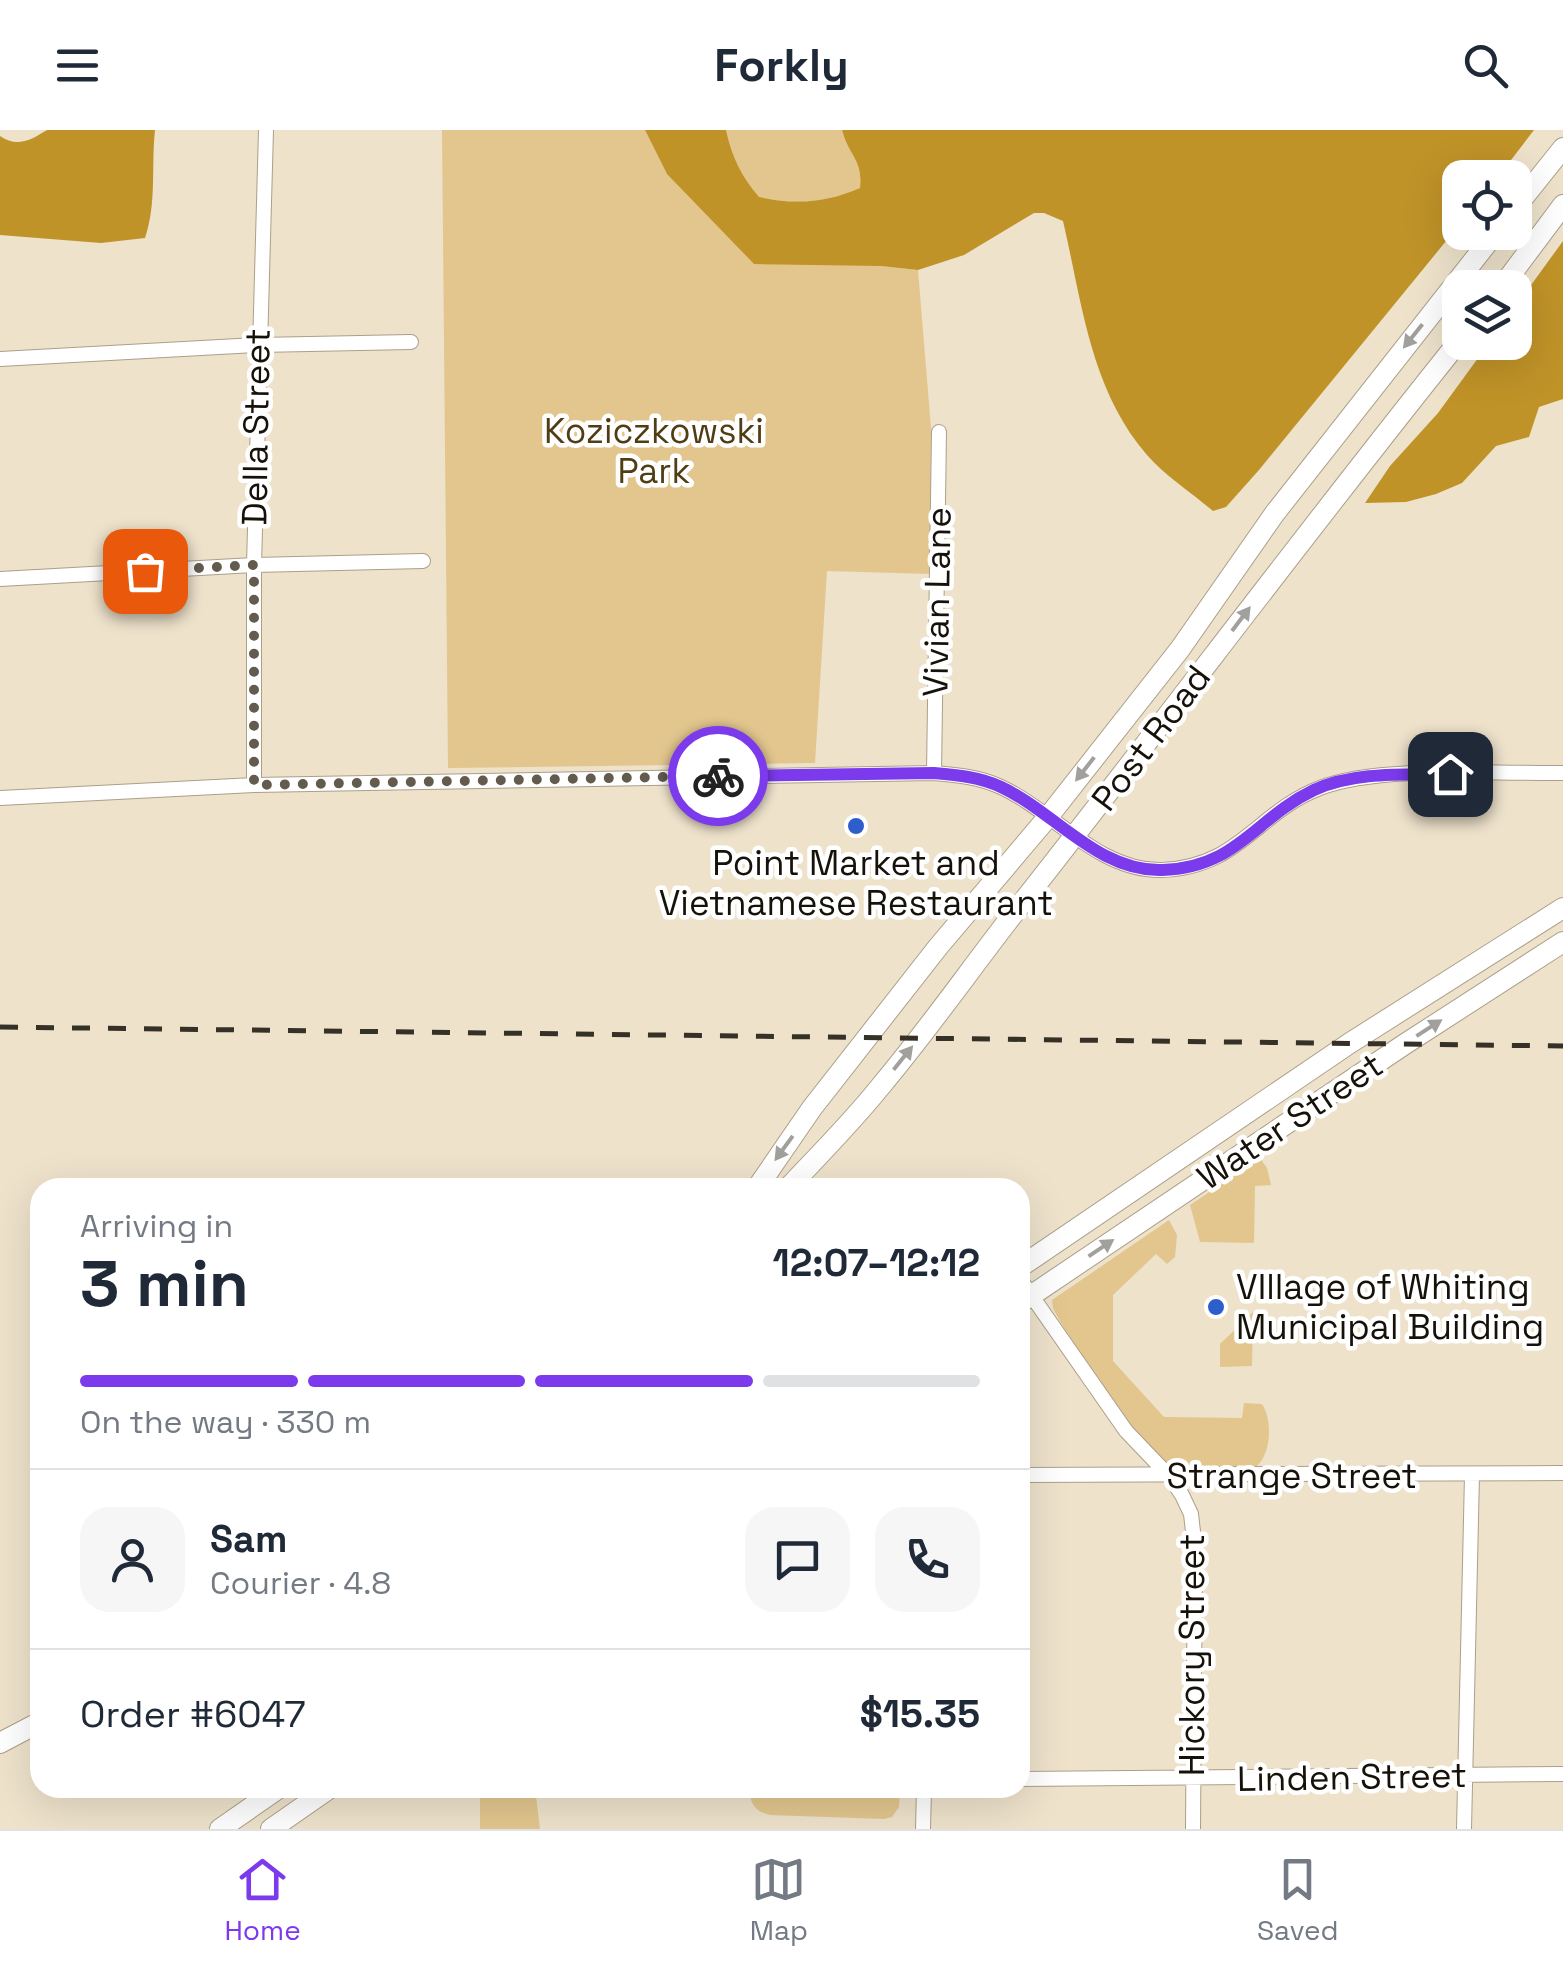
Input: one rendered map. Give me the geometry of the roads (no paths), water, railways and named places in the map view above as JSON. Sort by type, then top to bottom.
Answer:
[{"type":"main road","points":[[1532,187],[1563,148]]},
{"type":"main road","points":[[1514,270],[1563,205]]},
{"type":"main road","name":"Post Road","points":[[764,1178],[812,1108],[938,947],[1048,817],[1180,648],[1298,483],[1482,250]]},
{"type":"main road","name":"Post Road","points":[[797,1178],[920,1038],[1291,552],[1444,360]]},
{"type":"main road","name":"Water Street","points":[[1030,1260],[1350,1043],[1563,908]]},
{"type":"main road","name":"Water Street","points":[[1030,1288],[1563,942]]},
{"type":"main road","points":[[0,1743],[30,1727]]},
{"type":"main road","points":[[220,1829],[265,1798]]},
{"type":"main road","points":[[271,1829],[316,1798]]},
{"type":"street","name":"Della Street","points":[[254,785],[258,345],[266,130]]},
{"type":"street","points":[[0,359],[258,345],[412,342]]},
{"type":"street","name":"Vivian Lane","points":[[934,773],[939,432]]},
{"type":"street","points":[[0,578],[254,565],[423,562]]},
{"type":"street","points":[[0,798],[254,785],[934,773],[965,776],[1004,788],[1126,865],[1150,870],[1182,868],[1224,856],[1289,805],[1335,782],[1378,776],[1563,773]]},
{"type":"street","name":"Hickory Street","points":[[1030,1300],[1126,1430],[1170,1477],[1191,1514],[1195,1550],[1192,1829]]},
{"type":"street","name":"Strange Street","points":[[1030,1475],[1563,1473]]},
{"type":"street","points":[[1464,1829],[1472,1475]]},
{"type":"street","name":"Linden Street","points":[[1030,1779],[1563,1774]]},
{"type":"street","points":[[923,1829],[924,1798]]},
{"type":"railway","points":[[0,1027],[1563,1046]]},
{"type":"place","name":"Point Market and Vietnamese Restaurant","points":[[856,826]]},
{"type":"place","name":"VIllage of Whiting Municipal Building","points":[[1216,1307]]},
{"type":"park label","name":"Koziczkowski Park","points":[[654,451]]}]
